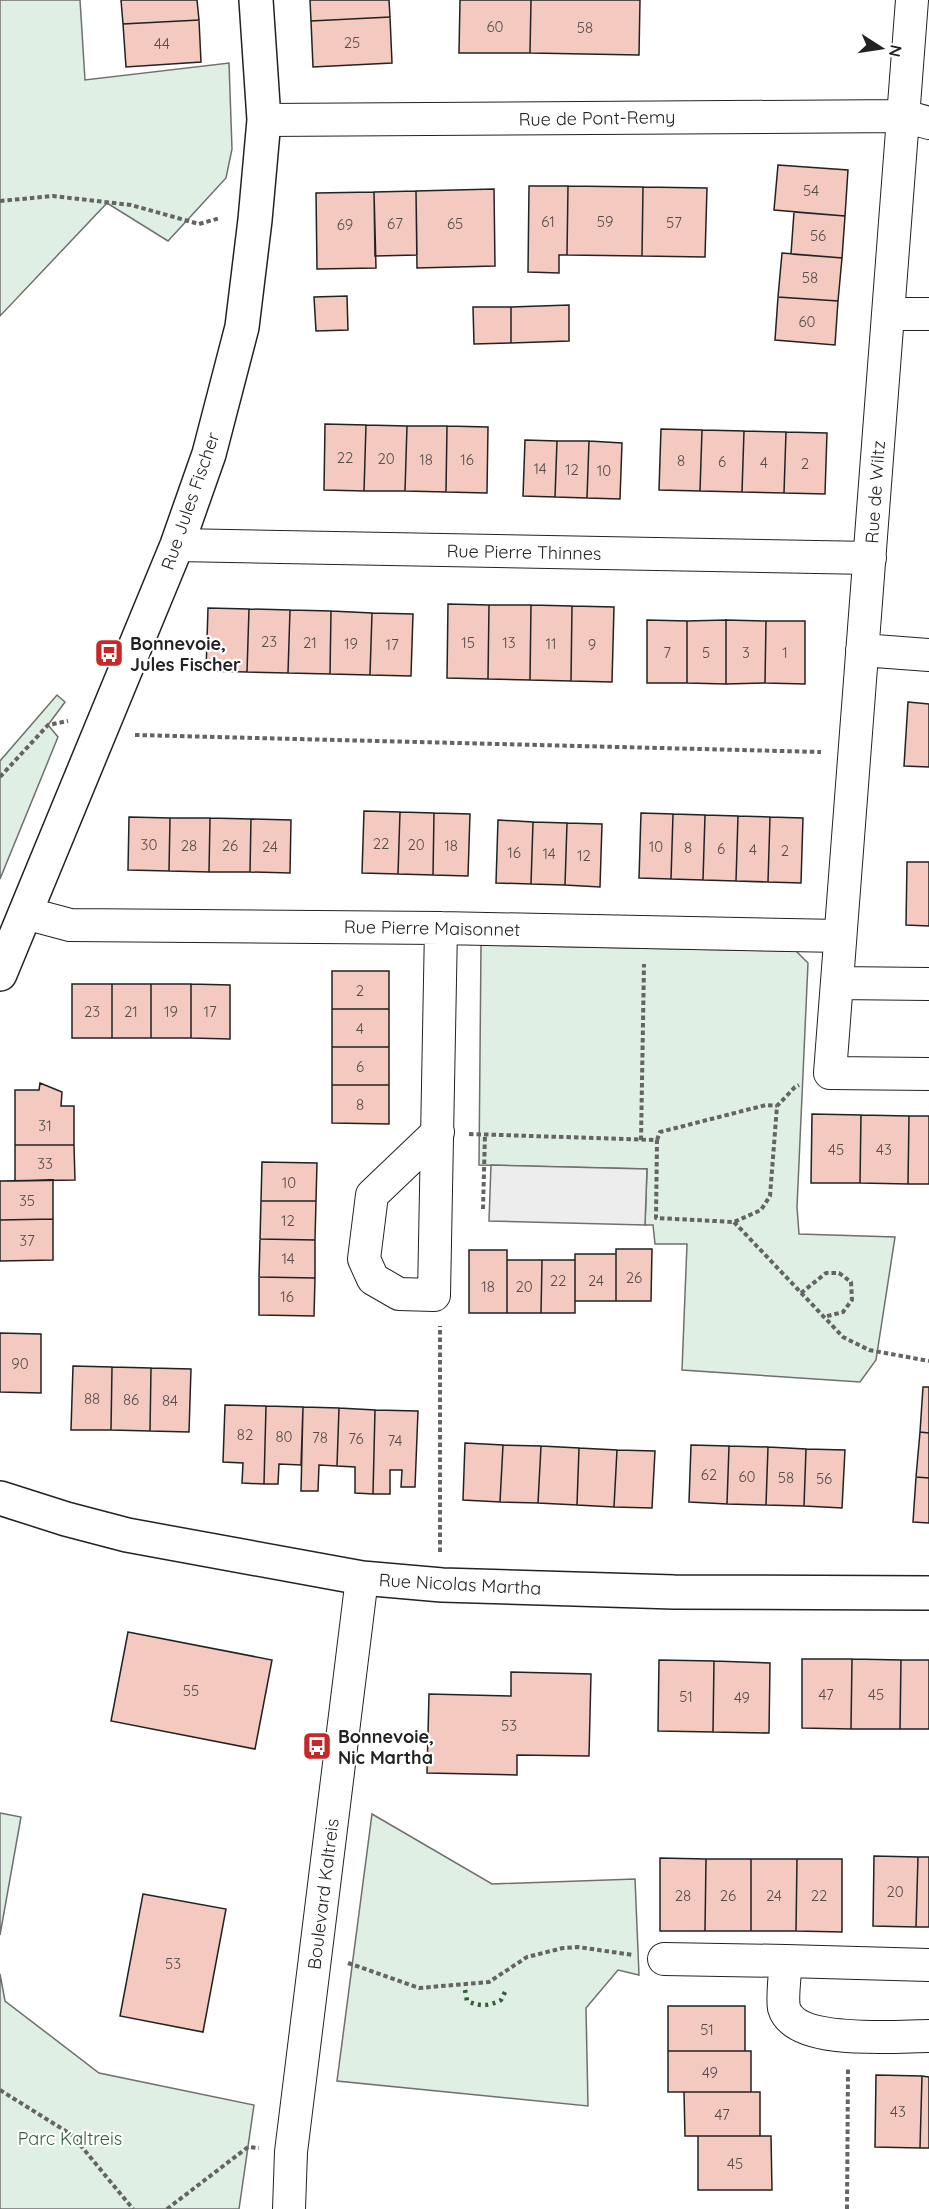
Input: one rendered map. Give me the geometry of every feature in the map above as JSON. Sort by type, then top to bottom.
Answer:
[{"type":"street","name":"Rue Jules Fischer","points":[[0,974],[177,545],[209,454],[242,327],[255,220],[264,120],[256,0]]},
{"type":"street","name":"Rue de Wiltz","points":[[830,1073],[888,314],[916,119],[917,84],[912,0]]},
{"type":"street","name":"Rue de Pont-Remy","points":[[264,120],[916,119]]},
{"type":"street","points":[[888,314],[929,314]]},
{"type":"street","name":"Rue Pierre Thinnes","points":[[177,545],[870,558]]},
{"type":"street","points":[[862,650],[929,655]]},
{"type":"street","name":"Rue Pierre Maisonnet","points":[[25,913],[70,925],[441,928],[840,936]]},
{"type":"street","points":[[438,1132],[372,1195],[364,1259],[373,1279],[399,1294],[434,1295],[438,1132],[441,928]]},
{"type":"street","points":[[837,983],[929,984]]},
{"type":"street","points":[[830,1073],[929,1074]]},
{"type":"street","name":"Rue Nicolas Martha","points":[[0,1498],[127,1535],[362,1578],[442,1585],[674,1592],[929,1593]]},
{"type":"street","name":"Boulevard Kaltreis","points":[[289,2209],[291,2152],[362,1578]]},
{"type":"street","points":[[664,1959],[929,1965]]},
{"type":"street","points":[[786,1961],[784,2008],[795,2023],[811,2031],[848,2036],[929,2036]]},
{"type":"path","points":[[0,201],[53,196],[131,205],[199,224],[224,216],[255,220]]},
{"type":"path","points":[[0,777],[48,724],[103,724],[854,752]]},
{"type":"path","points":[[640,1140],[645,932]]},
{"type":"path","points":[[777,1106],[766,1105],[660,1132],[657,1140],[656,1218],[734,1222],[761,1210],[770,1196],[777,1106],[795,1087],[830,1073]]},
{"type":"path","points":[[438,1132],[657,1140]]},
{"type":"path","points":[[483,1209],[485,1134]]},
{"type":"path","points":[[734,1222],[843,1336],[869,1350],[929,1361]]},
{"type":"path","points":[[801,1293],[826,1273],[839,1273],[851,1282],[852,1300],[843,1312],[824,1317]]},
{"type":"path","points":[[434,1295],[442,1331],[439,1521],[442,1585]]},
{"type":"path","points":[[317,1950],[419,1988],[489,1982],[527,1957],[563,1948],[578,1947],[664,1959]]},
{"type":"path","points":[[847,2209],[848,2036]]},
{"type":"path","points":[[0,2090],[72,2135],[133,2209]]},
{"type":"path","points":[[167,2209],[248,2147],[291,2152]]},
{"type":"green space","points":[[0,0],[80,0],[85,80],[229,63],[232,149],[226,178],[168,241],[107,203],[0,316]]},
{"type":"green space","points":[[57,695],[65,702],[48,725],[58,737],[0,879],[0,761]]},
{"type":"green space","points":[[481,945],[796,951],[808,963],[797,1207],[799,1234],[895,1237],[876,1360],[860,1382],[682,1370],[687,1244],[655,1244],[653,1225],[645,1225],[647,1169],[479,1165]]},
{"type":"green space","points":[[0,1813],[21,1817],[0,1935]]},
{"type":"green space","points":[[372,1814],[492,1884],[635,1879],[639,1975],[618,1970],[586,2008],[588,2106],[337,2081]]},
{"type":"green space","name":"Parc Kaltreis","points":[[0,1974],[5,2001],[99,2073],[254,2105],[239,2209],[0,2209]]},
{"type":"shaded area","points":[[491,1165],[647,1169],[645,1225],[489,1221]]},
{"type":"building","points":[[121,0],[197,0],[199,20],[123,24]]},
{"type":"building","points":[[310,0],[389,0],[390,17],[311,21]]},
{"type":"building","points":[[460,0],[531,0],[530,53],[459,53]]},
{"type":"building","points":[[531,0],[640,0],[639,55],[530,53]]},
{"type":"building","points":[[390,17],[392,63],[313,67],[311,21]]},
{"type":"building","points":[[199,20],[201,62],[126,67],[123,24]]},
{"type":"building","points":[[778,165],[848,170],[845,216],[774,210]]},
{"type":"building","points":[[529,186],[568,186],[567,255],[559,255],[559,273],[528,272]]},
{"type":"building","points":[[568,186],[643,187],[642,256],[567,255]]},
{"type":"building","points":[[643,187],[707,188],[705,257],[642,256]]},
{"type":"building","points":[[494,189],[495,266],[417,268],[416,191]]},
{"type":"building","points":[[416,191],[417,255],[375,256],[374,192]]},
{"type":"building","points":[[374,192],[376,268],[317,269],[316,193]]},
{"type":"building","points":[[794,212],[845,216],[842,258],[791,254]]},
{"type":"building","points":[[782,253],[842,258],[838,301],[778,297]]},
{"type":"building","points":[[347,296],[348,330],[316,331],[314,297]]},
{"type":"building","points":[[778,297],[838,301],[835,345],[775,340]]},
{"type":"building","points":[[569,305],[569,341],[511,343],[511,307]]},
{"type":"building","points":[[473,307],[511,307],[511,343],[474,344]]},
{"type":"building","points":[[325,424],[366,425],[364,491],[324,490]]},
{"type":"building","points":[[366,425],[407,426],[405,491],[364,491]]},
{"type":"building","points":[[407,426],[447,426],[446,492],[405,491]]},
{"type":"building","points":[[447,426],[488,427],[487,493],[446,492]]},
{"type":"building","points":[[661,429],[702,430],[700,491],[659,490]]},
{"type":"building","points":[[702,430],[744,431],[742,492],[700,491]]},
{"type":"building","points":[[744,431],[786,432],[784,493],[742,492]]},
{"type":"building","points":[[786,432],[827,433],[825,494],[784,493]]},
{"type":"building","points":[[525,440],[557,441],[555,497],[523,496]]},
{"type":"building","points":[[557,441],[589,441],[587,498],[555,497]]},
{"type":"building","points":[[589,441],[622,443],[620,499],[587,498]]},
{"type":"building","points":[[448,604],[489,605],[488,679],[447,678]]},
{"type":"building","points":[[489,605],[531,605],[530,680],[488,679]]},
{"type":"building","points":[[531,605],[572,606],[571,681],[530,680]]},
{"type":"building","points":[[572,606],[614,607],[612,682],[571,681]]},
{"type":"building","points":[[208,608],[249,609],[247,672],[206,671]]},
{"type":"building","points":[[249,609],[290,610],[288,673],[247,672]]},
{"type":"building","points":[[290,610],[331,611],[330,674],[288,673]]},
{"type":"building","points":[[331,611],[372,613],[370,675],[330,674]]},
{"type":"building","points":[[372,613],[413,614],[411,676],[370,675]]},
{"type":"building","points":[[647,620],[687,621],[687,683],[647,683]]},
{"type":"building","points":[[726,620],[766,621],[765,683],[726,684]]},
{"type":"building","points":[[726,620],[726,684],[687,683],[687,621]]},
{"type":"building","points":[[766,621],[805,621],[805,684],[765,683]]},
{"type":"building","points":[[908,702],[929,704],[929,767],[904,766]]},
{"type":"building","points":[[364,811],[400,812],[398,874],[362,873]]},
{"type":"building","points":[[400,812],[434,813],[433,875],[398,874]]},
{"type":"building","points":[[434,813],[470,814],[468,876],[433,875]]},
{"type":"building","points":[[641,813],[673,814],[671,879],[639,878]]},
{"type":"building","points":[[673,814],[705,815],[703,880],[671,879]]},
{"type":"building","points":[[705,815],[738,816],[736,881],[703,880]]},
{"type":"building","points":[[738,816],[770,817],[768,882],[736,881]]},
{"type":"building","points":[[129,817],[170,818],[169,871],[128,870]]},
{"type":"building","points":[[770,817],[803,818],[801,883],[768,882]]},
{"type":"building","points":[[170,818],[210,818],[209,872],[169,871]]},
{"type":"building","points":[[210,818],[251,819],[250,872],[209,872]]},
{"type":"building","points":[[251,819],[291,820],[290,873],[250,872]]},
{"type":"building","points":[[498,820],[533,822],[531,884],[496,883]]},
{"type":"building","points":[[533,822],[567,823],[565,885],[531,884]]},
{"type":"building","points":[[567,823],[602,824],[600,887],[565,885]]},
{"type":"building","points":[[907,862],[929,862],[929,926],[906,925]]},
{"type":"building","points":[[332,971],[389,971],[389,1009],[332,1009]]},
{"type":"building","points":[[72,984],[112,984],[112,1038],[72,1038]]},
{"type":"building","points":[[112,984],[151,984],[151,1038],[112,1038]]},
{"type":"building","points":[[151,984],[191,984],[191,1038],[151,1038]]},
{"type":"building","points":[[191,984],[230,985],[230,1039],[191,1038]]},
{"type":"building","points":[[332,1009],[389,1009],[389,1047],[332,1047]]},
{"type":"building","points":[[332,1047],[389,1047],[389,1085],[332,1085]]},
{"type":"building","points":[[40,1083],[62,1092],[61,1106],[74,1106],[74,1145],[15,1145],[15,1090],[39,1090]]},
{"type":"building","points":[[332,1085],[389,1085],[389,1124],[332,1123]]},
{"type":"building","points":[[812,1114],[861,1115],[860,1183],[811,1183]]},
{"type":"building","points":[[861,1115],[909,1116],[908,1184],[860,1183]]},
{"type":"building","points":[[909,1116],[929,1116],[929,1184],[908,1184]]},
{"type":"building","points":[[15,1145],[74,1145],[75,1180],[15,1181]]},
{"type":"building","points":[[262,1162],[317,1163],[316,1201],[261,1201]]},
{"type":"building","points":[[53,1180],[53,1219],[0,1220],[0,1181]]},
{"type":"building","points":[[261,1201],[316,1201],[315,1240],[260,1239]]},
{"type":"building","points":[[53,1219],[53,1260],[0,1261],[0,1220]]},
{"type":"building","points":[[260,1239],[315,1240],[315,1278],[259,1277]]},
{"type":"building","points":[[616,1249],[652,1249],[651,1301],[616,1301]]},
{"type":"building","points":[[469,1250],[507,1250],[507,1313],[469,1313]]},
{"type":"building","points":[[575,1254],[616,1254],[616,1301],[575,1301]]},
{"type":"building","points":[[507,1260],[542,1260],[541,1313],[507,1313]]},
{"type":"building","points":[[542,1260],[575,1260],[575,1313],[541,1313]]},
{"type":"building","points":[[259,1277],[315,1278],[314,1316],[259,1315]]},
{"type":"building","points":[[0,1333],[41,1334],[41,1393],[0,1392]]},
{"type":"building","points":[[73,1366],[112,1367],[111,1430],[71,1430]]},
{"type":"building","points":[[112,1367],[151,1368],[150,1431],[111,1430]]},
{"type":"building","points":[[151,1368],[191,1369],[189,1432],[150,1431]]},
{"type":"building","points":[[923,1387],[929,1387],[929,1433],[920,1432]]},
{"type":"building","points":[[225,1405],[266,1406],[264,1484],[242,1483],[243,1463],[223,1462]]},
{"type":"building","points":[[266,1406],[303,1407],[301,1465],[279,1464],[278,1484],[264,1484]]},
{"type":"building","points":[[303,1407],[339,1408],[337,1466],[319,1465],[318,1491],[301,1491]]},
{"type":"building","points":[[339,1408],[375,1410],[373,1494],[355,1493],[355,1467],[337,1466]]},
{"type":"building","points":[[375,1410],[418,1411],[415,1487],[401,1487],[402,1470],[390,1470],[390,1494],[373,1494]]},
{"type":"building","points":[[920,1432],[929,1433],[929,1478],[916,1477]]},
{"type":"building","points":[[465,1443],[503,1445],[500,1502],[463,1500]]},
{"type":"building","points":[[503,1445],[541,1446],[538,1503],[500,1502]]},
{"type":"building","points":[[691,1445],[729,1446],[727,1504],[689,1502]]},
{"type":"building","points":[[541,1446],[579,1448],[577,1505],[538,1503]]},
{"type":"building","points":[[729,1446],[768,1447],[766,1505],[727,1504]]},
{"type":"building","points":[[768,1447],[806,1449],[804,1506],[766,1505]]},
{"type":"building","points":[[579,1448],[617,1450],[614,1507],[577,1505]]},
{"type":"building","points":[[806,1449],[845,1450],[842,1508],[804,1506]]},
{"type":"building","points":[[617,1450],[655,1451],[652,1508],[614,1507]]},
{"type":"building","points":[[916,1477],[929,1478],[929,1523],[913,1522]]},
{"type":"building","points":[[128,1632],[272,1660],[255,1749],[111,1721]]},
{"type":"building","points":[[802,1659],[852,1659],[851,1729],[802,1728]]},
{"type":"building","points":[[852,1659],[901,1660],[900,1729],[851,1729]]},
{"type":"building","points":[[659,1660],[714,1661],[713,1732],[658,1731]]},
{"type":"building","points":[[901,1660],[929,1660],[929,1729],[900,1729]]},
{"type":"building","points":[[714,1661],[770,1663],[769,1733],[713,1732]]},
{"type":"building","points":[[511,1672],[591,1674],[589,1756],[517,1755],[517,1775],[427,1773],[429,1694],[511,1696]]},
{"type":"building","points":[[874,1856],[918,1857],[916,1927],[873,1926]]},
{"type":"building","points":[[918,1857],[929,1857],[929,1927],[916,1927]]},
{"type":"building","points":[[660,1858],[706,1859],[705,1931],[660,1931]]},
{"type":"building","points":[[706,1859],[751,1859],[751,1931],[705,1931]]},
{"type":"building","points":[[751,1859],[797,1859],[796,1931],[751,1931]]},
{"type":"building","points":[[797,1859],[842,1859],[842,1932],[796,1931]]},
{"type":"building","points":[[143,1894],[226,1909],[203,2032],[120,2016]]},
{"type":"building","points":[[668,2006],[745,2006],[745,2051],[668,2051]]},
{"type":"building","points":[[668,2051],[751,2051],[751,2092],[668,2092]]},
{"type":"building","points":[[876,2075],[922,2076],[920,2148],[875,2147]]},
{"type":"building","points":[[922,2076],[929,2077],[929,2148],[920,2148]]},
{"type":"building","points":[[684,2092],[760,2092],[760,2136],[685,2136]]},
{"type":"building","points":[[698,2136],[771,2136],[772,2190],[698,2190]]},
{"type":"hedge","points":[[465,1990],[467,2001],[485,2005],[501,2000],[506,1990]]},
{"type":"place","name":"Bonnevoie, Jules Fischer","points":[[109,653]]},
{"type":"place","name":"Bonnevoie, Nic Martha","points":[[317,1746]]}]
